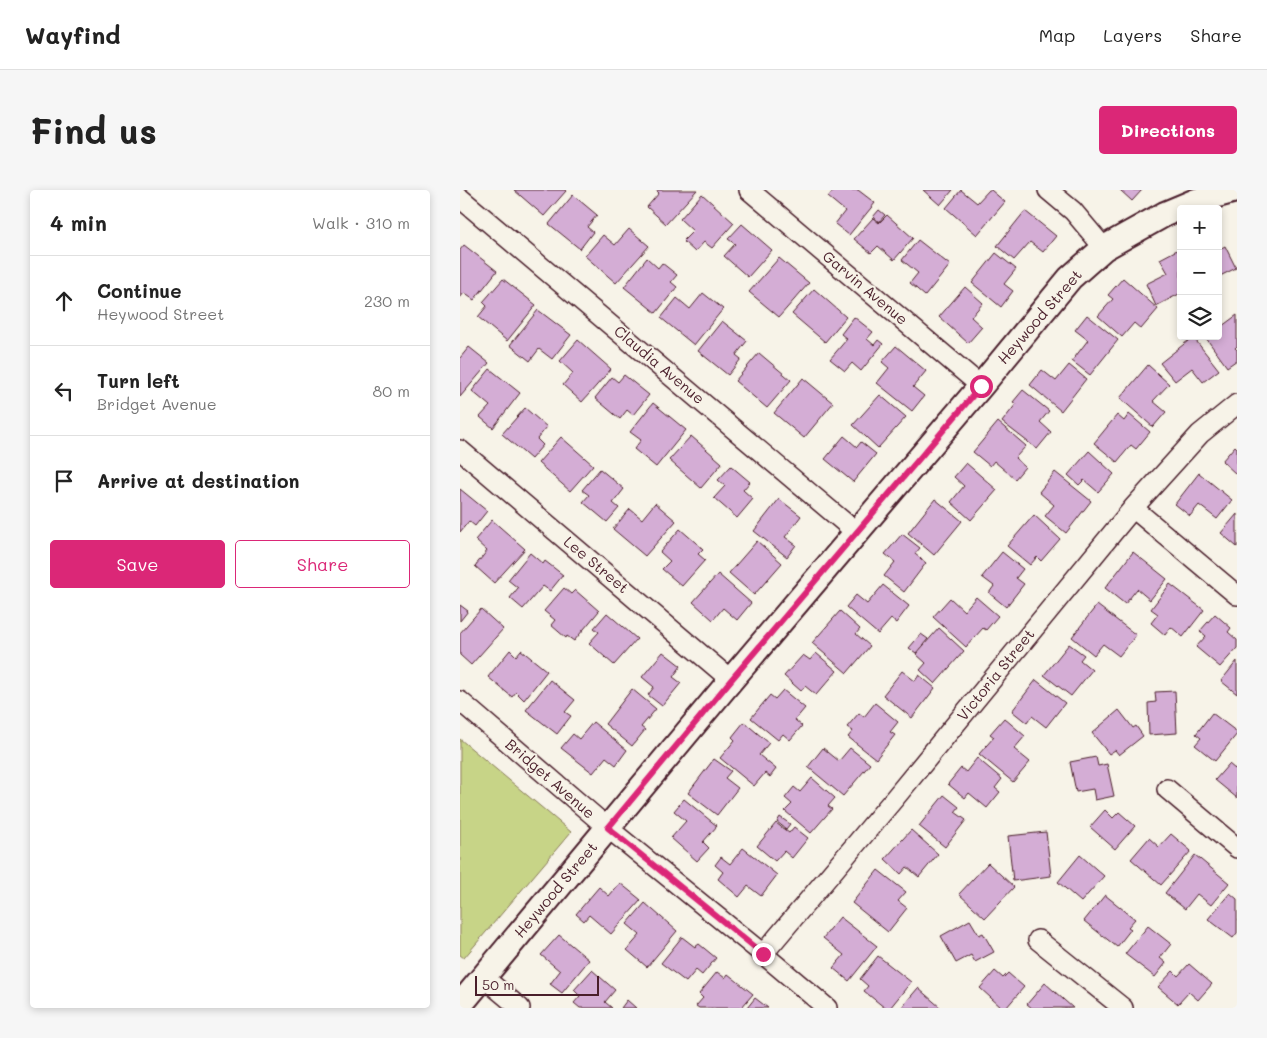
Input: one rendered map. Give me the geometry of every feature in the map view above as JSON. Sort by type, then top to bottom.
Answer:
[{"type":"street","name":"Garvin Avenue","points":[[749,190],[981,386]]},
{"type":"street","points":[[1048,190],[1073,211],[1104,248]]},
{"type":"street","name":"Heywood Street","points":[[460,1005],[1070,278],[1104,248],[1165,214],[1196,201],[1236,190]]},
{"type":"street","name":"Claudia Avenue","points":[[460,198],[857,533]]},
{"type":"street","name":"Victoria Street","points":[[763,954],[900,791],[1132,508],[1200,434],[1237,404]]},
{"type":"street","name":"Lee Street","points":[[460,450],[731,680]]},
{"type":"street","points":[[1132,508],[1237,595]]},
{"type":"street","name":"Bridget Avenue","points":[[460,702],[608,828],[827,1008]]},
{"type":"street","points":[[1167,789],[1237,848]]},
{"type":"street","points":[[1038,940],[1123,1008]]},
{"type":"street","points":[[483,977],[520,1008]]},
{"type":"green space","points":[[460,739],[571,832],[464,958],[460,955]]},
{"type":"building","points":[[514,190],[565,190],[566,191],[544,216]]},
{"type":"building","points":[[656,190],[697,190],[666,224],[647,207],[659,193]]},
{"type":"building","points":[[834,190],[858,190],[875,203],[849,235],[835,224],[845,211],[828,197]]},
{"type":"building","points":[[923,190],[953,190],[940,205]]},
{"type":"building","points":[[961,190],[977,203],[989,190],[1005,202],[977,235],[946,208]]},
{"type":"building","points":[[1120,190],[1142,190],[1132,201]]},
{"type":"building","points":[[702,194],[734,223],[712,248],[704,242],[695,252],[683,241],[693,231],[680,219]]},
{"type":"building","points":[[573,195],[597,215],[587,227],[593,232],[580,249],[549,224]]},
{"type":"building","points":[[879,210],[885,215],[879,222],[873,217]]},
{"type":"building","points":[[1025,211],[1056,236],[1043,252],[1030,242],[1014,260],[997,246]]},
{"type":"building","points":[[887,215],[913,238],[894,260],[878,246],[871,253],[854,239],[873,218],[879,223]]},
{"type":"building","points":[[742,224],[772,250],[748,277],[724,256],[735,244],[728,239]]},
{"type":"building","points":[[629,229],[649,246],[616,283],[585,256],[603,235],[615,245]]},
{"type":"building","points":[[918,240],[950,265],[925,296],[910,283],[918,273],[902,260]]},
{"type":"building","points":[[464,245],[497,271],[474,300],[464,293],[460,298],[460,250]]},
{"type":"building","points":[[1225,246],[1236,268],[1222,275],[1222,250]]},
{"type":"building","points":[[1177,250],[1177,295],[1156,306],[1146,284],[1168,273],[1160,259]]},
{"type":"building","points":[[996,253],[1016,269],[1004,284],[1013,291],[1001,307],[972,283]]},
{"type":"building","points":[[647,258],[658,268],[662,263],[677,275],[671,282],[677,287],[656,313],[624,287]]},
{"type":"building","points":[[779,258],[809,283],[779,317],[749,292]]},
{"type":"building","points":[[1123,278],[1158,309],[1141,329],[1134,323],[1122,337],[1098,316],[1113,299],[1108,295]]},
{"type":"building","points":[[503,279],[536,305],[507,341],[478,317],[487,306],[483,302]]},
{"type":"building","points":[[965,287],[983,303],[971,317],[982,327],[968,343],[939,317]]},
{"type":"building","points":[[814,289],[846,317],[825,342],[792,314]]},
{"type":"building","points":[[703,293],[723,309],[694,345],[661,318],[677,298],[690,309]]},
{"type":"building","points":[[538,310],[571,335],[552,359],[539,349],[530,361],[510,345]]},
{"type":"building","points":[[1087,315],[1118,340],[1090,375],[1072,361],[1088,340],[1075,330]]},
{"type":"building","points":[[1237,315],[1237,346],[1235,348],[1237,350],[1237,360],[1227,367],[1207,340],[1222,340],[1222,326]]},
{"type":"building","points":[[854,317],[873,332],[867,339],[874,345],[878,340],[883,344],[861,371],[852,363],[845,371],[830,359],[847,339],[841,334]]},
{"type":"building","points":[[722,321],[747,341],[736,355],[741,359],[728,375],[698,351]]},
{"type":"building","points":[[578,340],[611,369],[582,402],[563,385],[573,373],[560,361]]},
{"type":"building","points":[[1189,340],[1195,340],[1219,370],[1203,382],[1192,368],[1175,381],[1160,363]]},
{"type":"building","points":[[896,346],[926,371],[913,387],[924,396],[912,411],[877,383],[889,368],[882,362]]},
{"type":"building","points":[[469,347],[489,363],[460,397],[460,358]]},
{"type":"building","points":[[759,353],[791,380],[767,408],[735,381]]},
{"type":"building","points":[[1069,365],[1086,379],[1061,411],[1030,385],[1042,370],[1056,381]]},
{"type":"building","points":[[1148,365],[1169,384],[1153,401],[1166,412],[1153,427],[1120,398]]},
{"type":"building","points":[[490,369],[520,393],[493,428],[480,417],[490,406],[472,391]]},
{"type":"building","points":[[624,375],[649,395],[633,415],[627,410],[620,419],[595,398],[612,377],[618,382]]},
{"type":"building","points":[[803,378],[833,403],[804,438],[774,413]]},
{"type":"building","points":[[1023,390],[1049,411],[1040,422],[1051,432],[1037,449],[1002,422],[1016,404],[1013,402]]},
{"type":"building","points":[[880,395],[906,417],[878,448],[853,425]]},
{"type":"building","points":[[653,403],[686,430],[656,467],[634,449],[641,440],[630,432]]},
{"type":"building","points":[[525,408],[547,427],[537,439],[543,445],[531,459],[502,434]]},
{"type":"building","points":[[1129,414],[1150,432],[1136,449],[1131,445],[1117,462],[1094,443],[1117,415],[1124,421]]},
{"type":"building","points":[[998,422],[1026,446],[1015,458],[1025,467],[1015,479],[994,461],[990,466],[973,452]]},
{"type":"building","points":[[691,436],[722,463],[701,488],[669,460]]},
{"type":"building","points":[[844,436],[857,447],[861,442],[876,454],[853,482],[825,459]]},
{"type":"building","points":[[561,437],[593,465],[570,491],[538,463]]},
{"type":"building","points":[[1235,446],[1237,448],[1237,475],[1222,461]]},
{"type":"building","points":[[1089,451],[1114,474],[1098,492],[1084,480],[1079,485],[1068,475]]},
{"type":"building","points":[[966,463],[997,490],[971,520],[951,502],[964,486],[954,477]]},
{"type":"building","points":[[731,466],[750,482],[743,490],[753,499],[737,518],[714,498],[725,486],[718,480]]},
{"type":"building","points":[[600,469],[624,489],[613,503],[619,508],[607,522],[583,502],[589,495],[582,490]]},
{"type":"building","points":[[1055,472],[1091,501],[1066,533],[1045,516],[1054,505],[1039,492]]},
{"type":"building","points":[[1199,473],[1232,500],[1217,519],[1199,505],[1190,516],[1175,504]]},
{"type":"building","points":[[460,489],[487,511],[475,526],[469,521],[460,532]]},
{"type":"building","points":[[779,499],[801,516],[785,537],[796,545],[787,557],[754,531]]},
{"type":"building","points":[[935,499],[962,521],[934,555],[908,533]]},
{"type":"building","points":[[655,503],[676,521],[645,556],[613,529],[630,509],[642,519]]},
{"type":"building","points":[[1237,514],[1237,547],[1221,533]]},
{"type":"building","points":[[1034,515],[1060,539],[1041,561],[1037,557],[1030,565],[1007,546]]},
{"type":"building","points":[[492,520],[525,549],[494,583],[475,566],[487,551],[475,540]]},
{"type":"building","points":[[680,529],[703,549],[698,554],[705,560],[682,586],[662,569],[670,561],[660,552]]},
{"type":"building","points":[[902,534],[920,548],[915,554],[926,563],[904,592],[884,576],[895,562],[885,554]]},
{"type":"building","points":[[757,541],[782,563],[754,595],[729,573]]},
{"type":"building","points":[[1002,552],[1023,569],[1016,578],[1024,584],[1006,607],[989,593],[994,586],[982,577]]},
{"type":"building","points":[[1133,552],[1167,579],[1150,600],[1137,589],[1125,604],[1105,588]]},
{"type":"building","points":[[530,553],[543,564],[545,561],[563,575],[550,591],[543,586],[523,609],[510,598],[518,588],[508,580]]},
{"type":"building","points":[[718,574],[751,603],[737,620],[723,608],[713,620],[693,602]]},
{"type":"building","points":[[1170,584],[1204,610],[1183,637],[1171,627],[1165,635],[1151,623],[1158,614],[1151,609]]},
{"type":"building","points":[[883,585],[909,606],[896,623],[891,619],[878,634],[846,607],[856,595],[867,604]]},
{"type":"building","points":[[564,588],[571,594],[575,590],[599,611],[574,641],[567,636],[566,638],[551,625],[555,620],[544,611]]},
{"type":"building","points":[[976,597],[998,616],[986,630],[983,628],[966,647],[933,617],[950,598],[964,611]]},
{"type":"building","points":[[460,605],[468,611],[460,621]]},
{"type":"building","points":[[1097,605],[1136,635],[1119,656],[1103,644],[1094,655],[1072,637]]},
{"type":"building","points":[[481,609],[503,629],[471,665],[460,655],[460,633]]},
{"type":"building","points":[[840,611],[860,629],[856,634],[870,646],[847,673],[812,643]]},
{"type":"building","points":[[607,613],[637,639],[614,665],[589,643],[599,632],[594,628]]},
{"type":"building","points":[[1215,614],[1231,628],[1228,632],[1237,640],[1237,648],[1220,667],[1196,647],[1206,636],[1200,631]]},
{"type":"building","points":[[939,628],[964,651],[935,684],[920,670],[926,663],[916,654]]},
{"type":"building","points":[[921,634],[928,639],[916,653],[909,648]]},
{"type":"building","points":[[1069,644],[1084,655],[1080,660],[1092,670],[1071,696],[1044,675]]},
{"type":"building","points":[[510,650],[516,656],[521,650],[547,671],[524,700],[516,692],[512,697],[488,677]]},
{"type":"building","points":[[663,652],[681,666],[673,677],[681,683],[662,706],[648,695],[654,687],[642,677]]},
{"type":"building","points":[[816,653],[837,671],[816,695],[805,686],[801,691],[784,676],[803,655],[810,660]]},
{"type":"building","points":[[1237,661],[1237,694],[1221,681]]},
{"type":"building","points":[[902,671],[915,681],[919,675],[935,688],[912,718],[883,695]]},
{"type":"building","points":[[550,680],[575,700],[565,712],[571,716],[557,734],[526,710]]},
{"type":"building","points":[[1036,680],[1065,703],[1046,727],[1032,716],[1027,723],[1012,711]]},
{"type":"building","points":[[632,689],[656,709],[641,727],[645,730],[632,746],[605,724]]},
{"type":"building","points":[[783,690],[805,708],[795,720],[802,726],[790,740],[783,734],[778,740],[751,718],[770,695],[775,699]]},
{"type":"building","points":[[1175,691],[1177,733],[1149,735],[1148,703],[1156,702],[1155,692]]},
{"type":"building","points":[[875,703],[898,722],[890,732],[895,735],[876,759],[848,737],[853,731],[847,727],[859,713],[864,717]]},
{"type":"building","points":[[1119,710],[1133,728],[1136,726],[1143,736],[1119,755],[1115,750],[1109,754],[1092,733]]},
{"type":"building","points":[[1212,713],[1237,732],[1215,761],[1195,745],[1201,738],[1196,734]]},
{"type":"building","points":[[1004,718],[1025,736],[1014,749],[1030,762],[1013,782],[979,754],[994,737],[990,734]]},
{"type":"building","points":[[593,722],[627,750],[616,765],[606,757],[593,773],[561,748],[573,734],[579,739]]},
{"type":"building","points":[[744,722],[769,743],[759,755],[776,769],[770,777],[765,773],[754,786],[720,758],[735,740],[732,737]]},
{"type":"building","points":[[823,748],[839,761],[850,748],[870,764],[843,796],[808,767]]},
{"type":"building","points":[[1096,757],[1098,766],[1107,764],[1114,796],[1095,800],[1093,789],[1076,792],[1070,762]]},
{"type":"building","points":[[977,758],[1002,779],[995,788],[1000,792],[987,808],[969,793],[965,798],[948,784],[961,768],[966,772]]},
{"type":"building","points":[[714,759],[731,771],[725,778],[738,788],[717,815],[688,793]]},
{"type":"building","points":[[1229,764],[1235,769],[1237,766],[1237,798],[1215,780]]},
{"type":"building","points":[[812,778],[835,798],[828,806],[832,809],[811,833],[785,811],[792,804],[785,798],[794,787],[800,792]]},
{"type":"building","points":[[944,795],[959,807],[955,812],[966,820],[945,847],[919,826]]},
{"type":"building","points":[[684,799],[717,826],[703,842],[709,848],[697,861],[671,838],[686,821],[674,811]]},
{"type":"building","points":[[1105,810],[1113,818],[1119,812],[1135,826],[1115,849],[1090,827]]},
{"type":"building","points":[[780,817],[790,824],[786,829],[777,822]]},
{"type":"building","points":[[776,823],[789,833],[794,827],[808,838],[792,858],[784,851],[775,861],[757,846]]},
{"type":"building","points":[[911,830],[938,854],[919,877],[907,867],[901,874],[885,859]]},
{"type":"building","points":[[1046,832],[1051,876],[1013,881],[1008,836]]},
{"type":"building","points":[[1171,834],[1191,851],[1161,885],[1131,859],[1149,838],[1159,847]]},
{"type":"building","points":[[743,848],[777,875],[761,896],[748,886],[739,897],[718,879],[723,872],[715,865],[721,857],[730,864]]},
{"type":"building","points":[[1080,855],[1104,876],[1081,902],[1058,882]]},
{"type":"building","points":[[1195,855],[1229,883],[1211,905],[1197,894],[1185,909],[1165,893]]},
{"type":"building","points":[[988,863],[1014,887],[985,918],[959,894]]},
{"type":"building","points":[[878,870],[906,892],[898,901],[907,908],[888,932],[852,903]]},
{"type":"building","points":[[620,883],[641,900],[611,934],[589,915],[584,921],[576,914],[599,887],[609,896]]},
{"type":"building","points":[[1230,893],[1237,899],[1237,933],[1233,938],[1208,919]]},
{"type":"building","points":[[1105,895],[1135,919],[1128,927],[1131,929],[1117,947],[1084,921]]},
{"type":"building","points":[[645,903],[677,931],[647,967],[627,950],[640,935],[627,924]]},
{"type":"building","points":[[840,917],[877,946],[849,981],[833,968],[844,955],[823,938]]},
{"type":"building","points":[[970,920],[979,935],[983,933],[994,952],[975,962],[971,955],[956,963],[941,936]]},
{"type":"building","points":[[1148,926],[1171,944],[1160,958],[1166,963],[1155,977],[1125,954]]},
{"type":"building","points":[[559,935],[589,960],[562,993],[550,984],[560,971],[541,955]]},
{"type":"building","points":[[682,937],[695,947],[699,944],[716,958],[702,975],[696,970],[686,982],[661,963]]},
{"type":"building","points":[[878,956],[911,982],[890,1008],[885,1008],[864,991],[868,986],[860,979]]},
{"type":"building","points":[[1189,964],[1212,984],[1198,1000],[1189,992],[1178,1004],[1158,987],[1173,971],[1178,976]]},
{"type":"building","points":[[592,970],[615,990],[605,1002],[612,1008],[580,1008],[574,1003],[580,996],[574,990]]},
{"type":"building","points":[[995,971],[1003,978],[1008,973],[1024,987],[1006,1008],[1002,1008],[980,988]]},
{"type":"building","points":[[717,972],[725,978],[728,974],[753,994],[741,1008],[699,1008],[696,1006],[703,998],[699,994]]},
{"type":"building","points":[[1045,983],[1073,1008],[1032,1008],[1027,1004]]},
{"type":"building","points":[[918,988],[941,1008],[901,1008]]},
{"type":"building","points":[[755,998],[768,1008],[747,1008]]},
{"type":"building","points":[[627,1000],[636,1008],[621,1008]]},
{"type":"route","points":[[763,954],[608,828],[981,386]]}]
